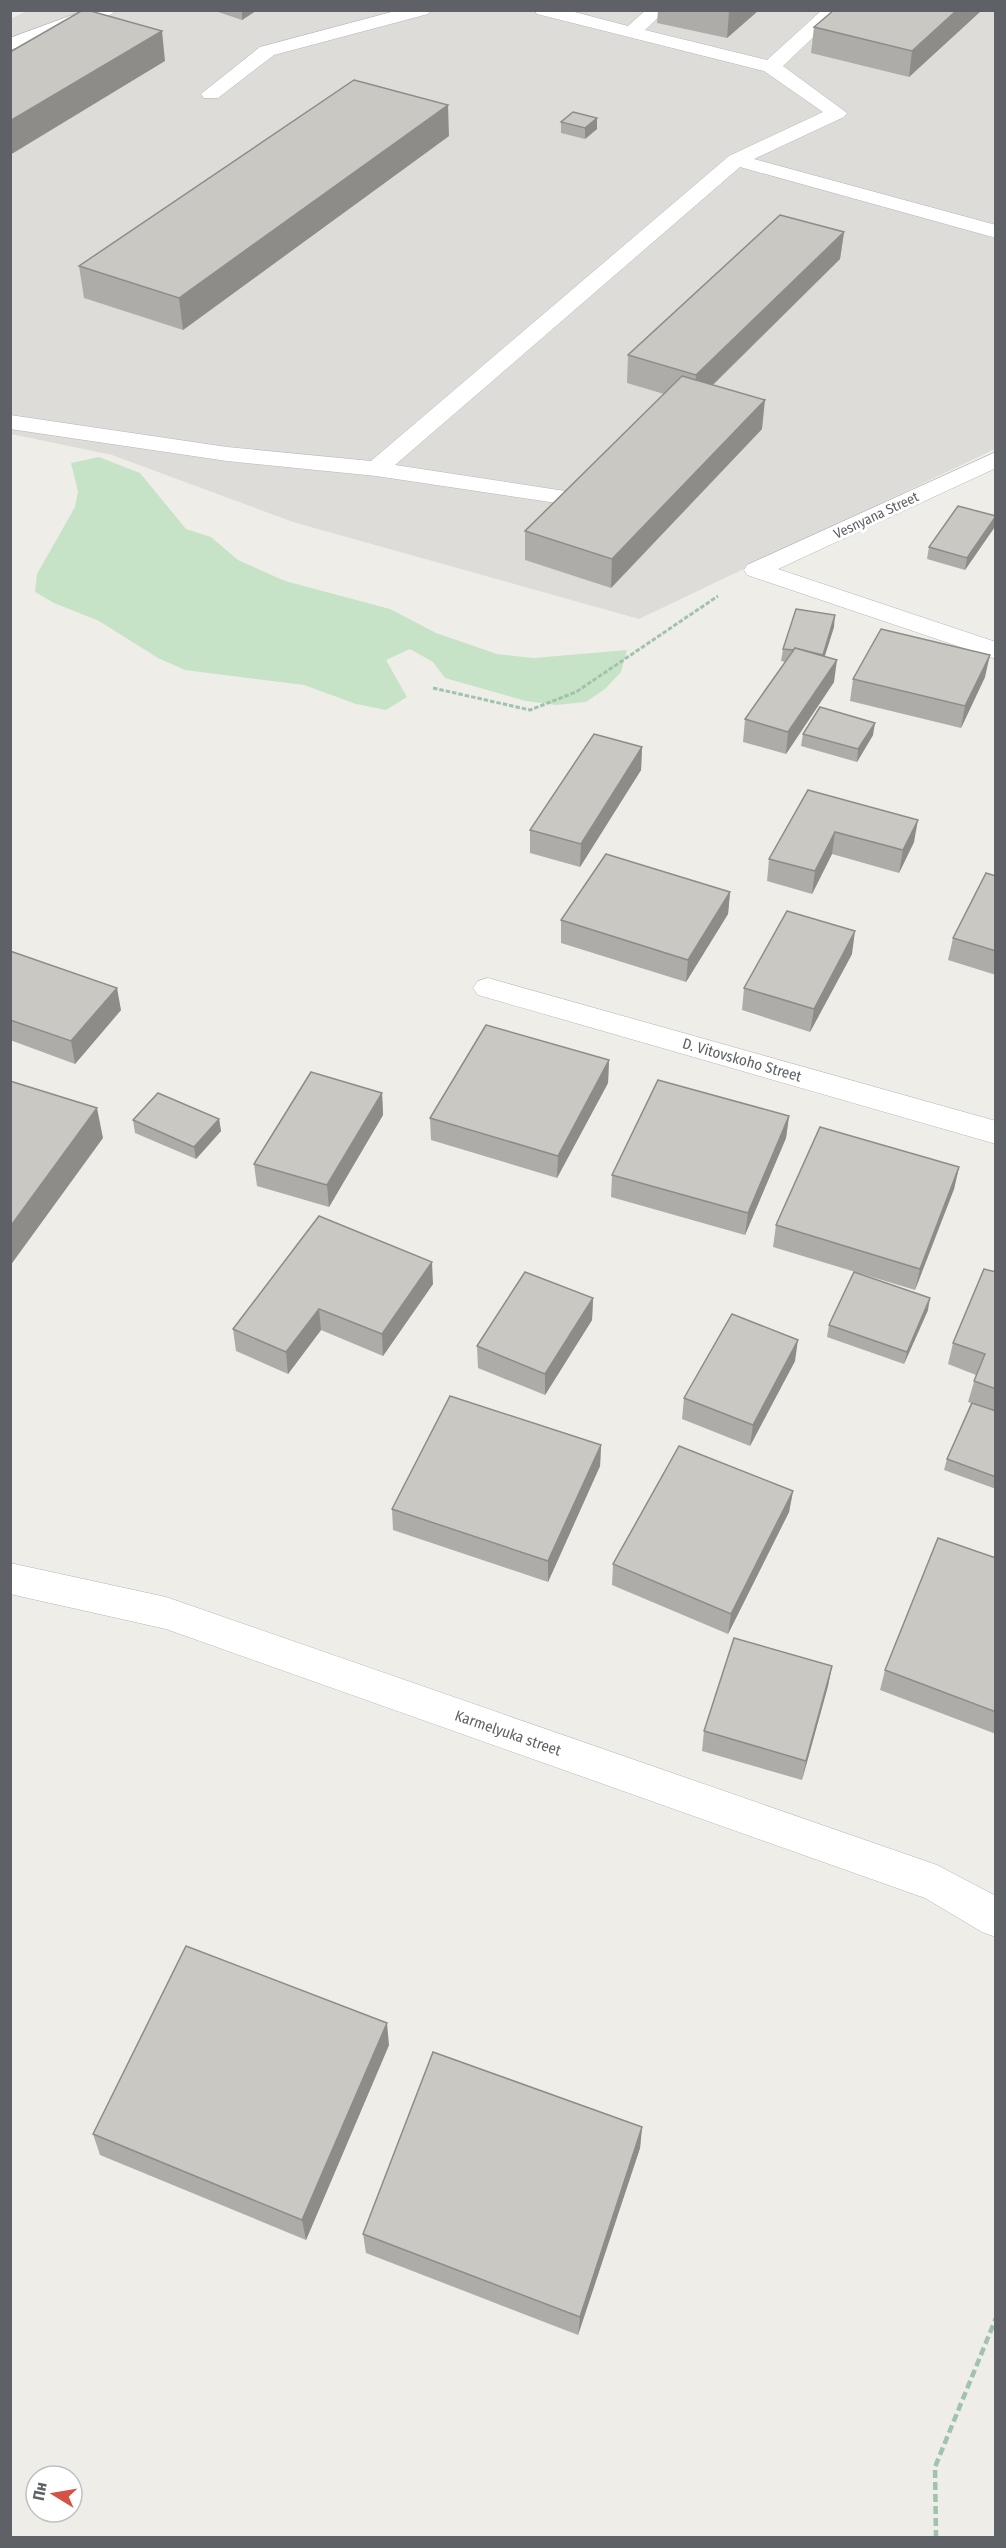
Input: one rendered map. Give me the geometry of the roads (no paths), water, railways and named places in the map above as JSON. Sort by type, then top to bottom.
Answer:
[{"type":"street","points":[[10,45],[48,29],[106,10]]},
{"type":"street","points":[[211,94],[267,51],[423,10]]},
{"type":"street","points":[[376,469],[736,160],[837,112],[771,67],[543,10]]},
{"type":"street","points":[[630,33],[657,10]]},
{"type":"street","points":[[771,67],[833,10]]},
{"type":"street","points":[[736,160],[996,232]]},
{"type":"street","points":[[10,422],[226,454],[376,469],[570,498]]},
{"type":"street","name":"Vesnyana Street","points":[[996,459],[756,570],[996,651]]},
{"type":"street","name":"D. Vitovskoho Street","points":[[488,988],[996,1133]]},
{"type":"street","name":"Karmelyuka street","points":[[10,1578],[166,1613],[937,1884],[996,1918]]}]
